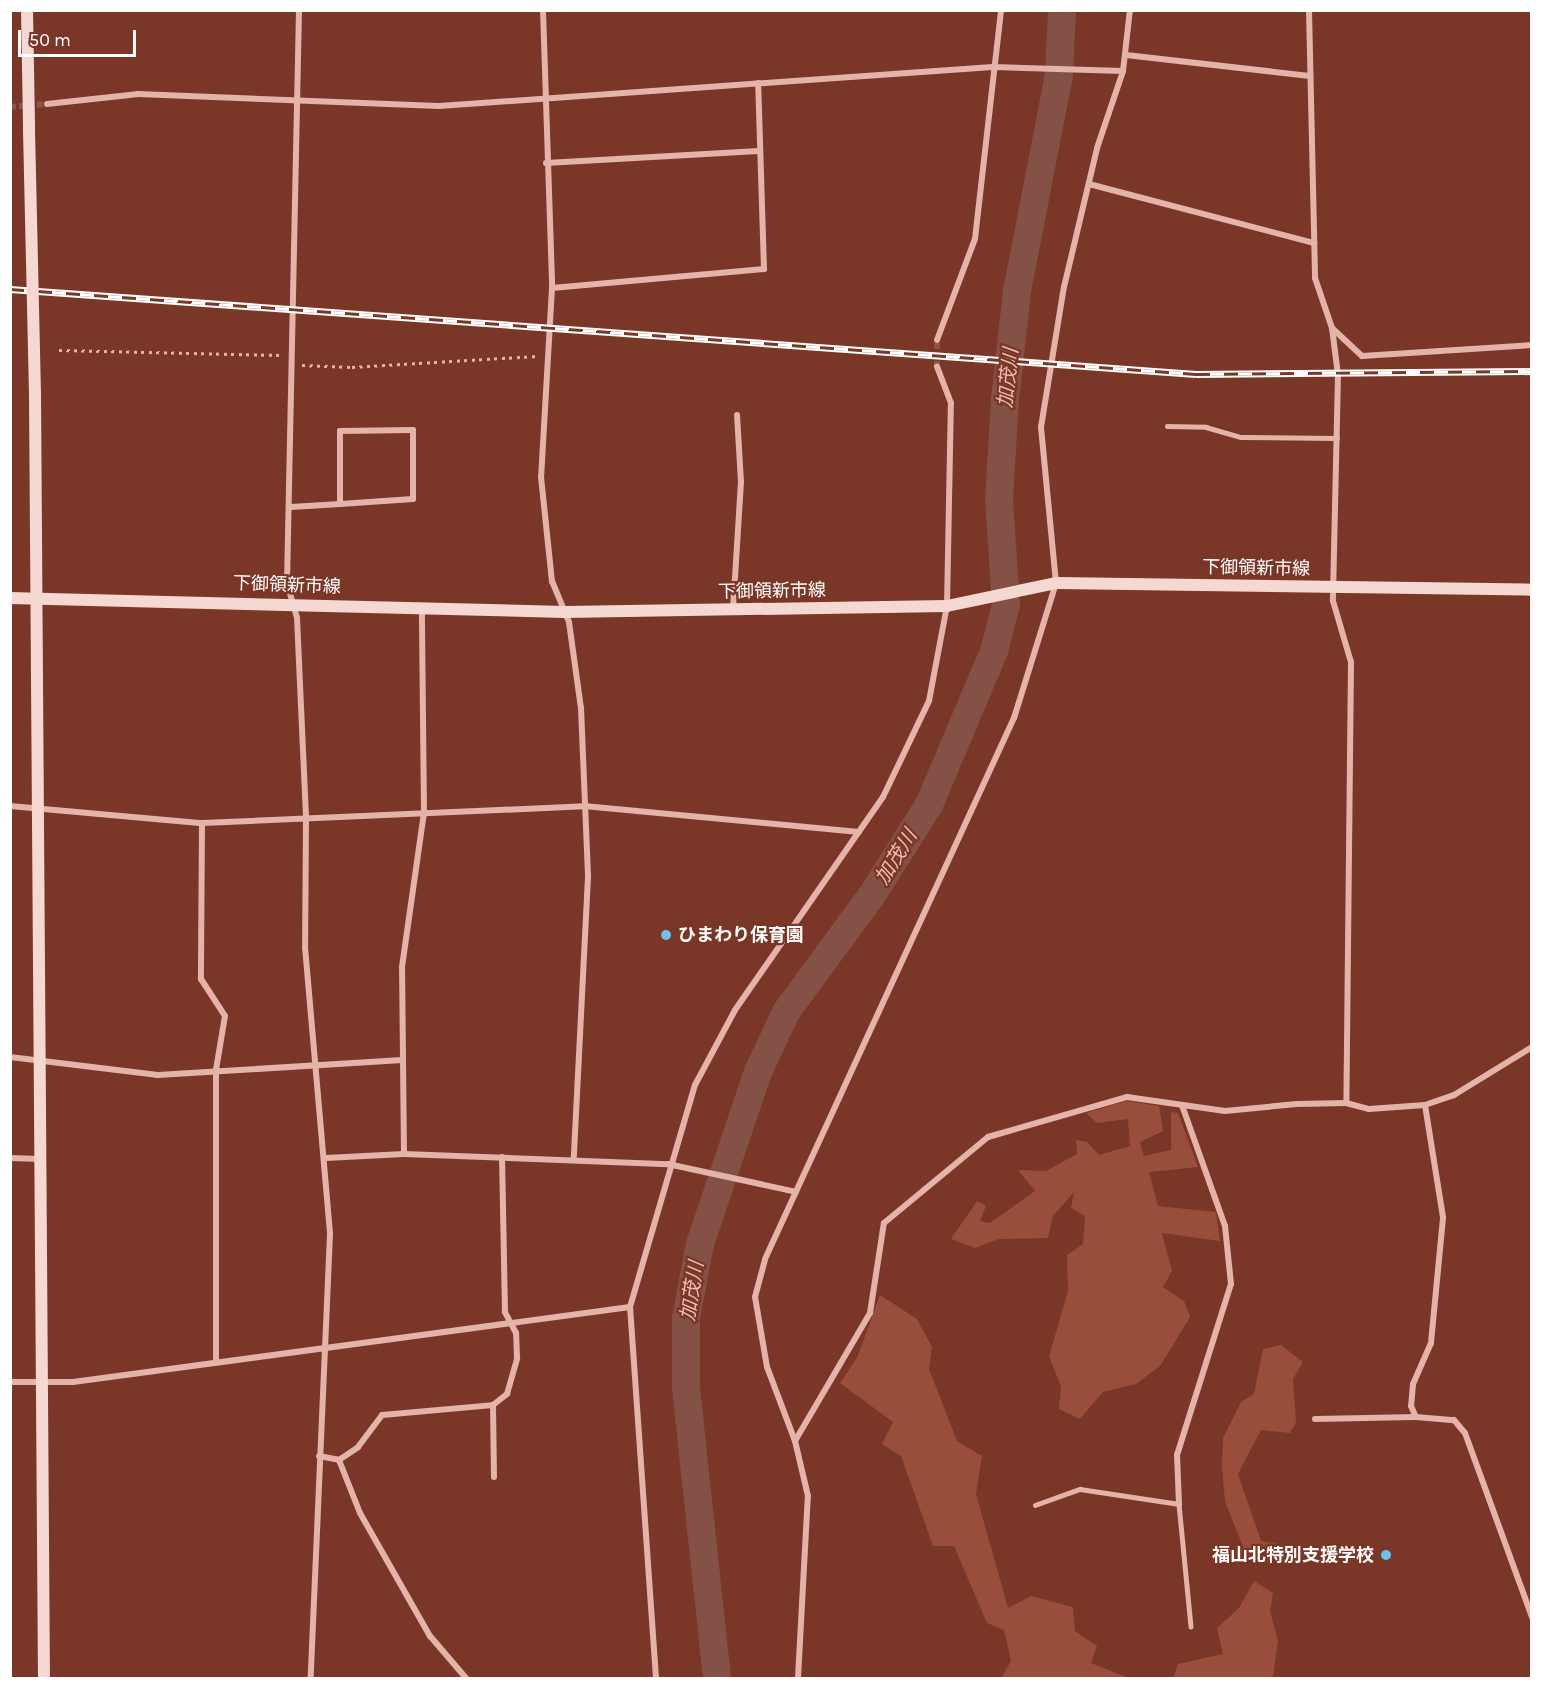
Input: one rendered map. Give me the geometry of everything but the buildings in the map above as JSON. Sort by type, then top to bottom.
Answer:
[{"type":"main road","points":[[27,10],[40,597],[38,806],[40,1383],[44,1678]]},
{"type":"main road","name":"下御領新市線","points":[[10,598],[292,601],[422,610],[565,612],[953,605],[1056,583],[1532,590]]},
{"type":"street","points":[[299,10],[291,507],[287,584],[292,601],[306,817],[305,947],[318,1147],[326,1158],[330,1234],[324,1294],[327,1350],[319,1456],[311,1678]]},
{"type":"street","points":[[543,10],[543,102],[552,288],[545,356],[541,477],[552,582],[565,612],[581,708],[588,878],[574,1158]]},
{"type":"street","points":[[937,340],[975,238],[1001,10]]},
{"type":"street","points":[[798,1678],[808,1496],[795,1441],[768,1367],[755,1297],[765,1259],[1014,718],[1056,583],[1041,427],[1089,184],[1123,71],[1130,10]]},
{"type":"street","points":[[1309,10],[1315,278],[1332,328],[1338,375],[1332,588],[1351,662],[1346,1103]]},
{"type":"street","points":[[1126,55],[1310,76]]},
{"type":"street","points":[[47,104],[138,94],[298,104],[543,102],[758,83],[993,67],[1123,71]]},
{"type":"street","points":[[552,288],[764,269],[758,83]]},
{"type":"street","points":[[546,163],[759,151]]},
{"type":"street","points":[[1089,184],[1314,243]]},
{"type":"street","points":[[1332,328],[1362,357],[1532,345]]},
{"type":"street","points":[[656,1678],[630,1307],[668,1164],[695,1085],[735,1010],[859,832],[912,746],[929,701],[953,605],[951,403],[937,367]]},
{"type":"street","points":[[733,610],[741,483],[737,416]]},
{"type":"street","points":[[291,507],[413,500],[413,430],[340,430],[340,504]]},
{"type":"street","points":[[404,1154],[402,967],[424,813],[422,610]]},
{"type":"street","points":[[10,806],[38,806],[202,823],[584,806],[859,832]]},
{"type":"street","points":[[202,823],[201,979],[225,1016],[216,1070],[216,1362]]},
{"type":"street","points":[[795,1441],[870,1313],[884,1223],[988,1137],[1126,1097],[1225,1111],[1346,1103],[1369,1109],[1425,1105],[1454,1095],[1532,1047]]},
{"type":"street","points":[[10,1057],[158,1075],[314,1063],[403,1060]]},
{"type":"street","points":[[1179,1504],[1177,1455],[1231,1284],[1225,1226],[1182,1105]]},
{"type":"street","points":[[1416,1417],[1413,1384],[1431,1343],[1443,1218],[1425,1105]]},
{"type":"street","points":[[326,1158],[404,1154],[574,1158],[668,1164],[796,1192]]},
{"type":"street","points":[[10,1158],[40,1159]]},
{"type":"street","points":[[319,1456],[339,1460],[358,1447],[382,1415],[493,1405],[507,1394],[516,1369],[510,1323],[505,1311],[502,1158]]},
{"type":"street","points":[[10,1382],[40,1383],[327,1350],[630,1307]]},
{"type":"street","points":[[493,1405],[495,1477]]},
{"type":"street","points":[[1315,1419],[1416,1417],[1454,1420],[1465,1433],[1532,1617]]},
{"type":"street","points":[[339,1460],[360,1513],[429,1636],[466,1678]]},
{"type":"lane","points":[[1167,426],[1206,427],[1241,437],[1336,438]]},
{"type":"lane","points":[[1035,1505],[1080,1489],[1179,1504],[1191,1626]]},
{"type":"path","points":[[59,350],[292,356]]},
{"type":"path","points":[[292,365],[352,368],[545,356]]},
{"type":"shaded area","points":[[1126,1101],[1159,1106],[1163,1131],[1140,1142],[1144,1156],[1171,1150],[1171,1112],[1178,1113],[1198,1167],[1149,1172],[1158,1206],[1216,1212],[1220,1241],[1162,1233],[1172,1271],[1163,1287],[1184,1301],[1190,1317],[1160,1366],[1136,1384],[1103,1392],[1080,1419],[1059,1409],[1061,1387],[1049,1356],[1068,1291],[1067,1255],[1083,1244],[1085,1216],[1071,1208],[1074,1192],[1053,1216],[1048,1238],[999,1239],[975,1248],[951,1239],[977,1201],[986,1206],[980,1221],[990,1223],[1035,1191],[1018,1170],[1046,1171],[1077,1154],[1076,1140],[1087,1142],[1099,1155],[1130,1146],[1128,1119],[1097,1123],[1086,1113]]},
{"type":"shaded area","points":[[880,1295],[917,1319],[932,1347],[929,1369],[957,1441],[982,1456],[976,1494],[1008,1608],[1031,1596],[1073,1607],[1075,1631],[1097,1646],[1091,1663],[1129,1678],[1001,1678],[1011,1661],[1004,1630],[987,1623],[954,1546],[933,1546],[901,1456],[882,1444],[893,1422],[840,1383],[857,1358]]},
{"type":"shaded area","points":[[1281,1345],[1303,1362],[1293,1379],[1296,1423],[1290,1433],[1261,1430],[1238,1474],[1261,1541],[1284,1545],[1288,1556],[1280,1564],[1248,1559],[1225,1502],[1222,1467],[1223,1438],[1241,1402],[1254,1394],[1263,1349]]},
{"type":"shaded area","points":[[1254,1581],[1273,1593],[1270,1611],[1278,1641],[1273,1678],[1173,1678],[1178,1664],[1223,1654],[1217,1628],[1239,1608]]},
{"type":"waterway","name":"加茂川","points":[[717,1678],[686,1386],[686,1318],[700,1244],[758,1072],[786,1012],[872,895],[929,805],[994,651],[1006,605],[999,500],[1005,400],[1017,291],[1059,75],[1062,10]]},
{"type":"tunnel","points":[[10,107],[47,104]]},
{"type":"tunnel","points":[[937,340],[937,367]]},
{"type":"railway","points":[[10,289],[1196,374],[1532,371]]},
{"type":"place","name":"ひまわり保育園","points":[[666,935]]},
{"type":"place","name":"福山北特別支援学校","points":[[1386,1555]]}]
